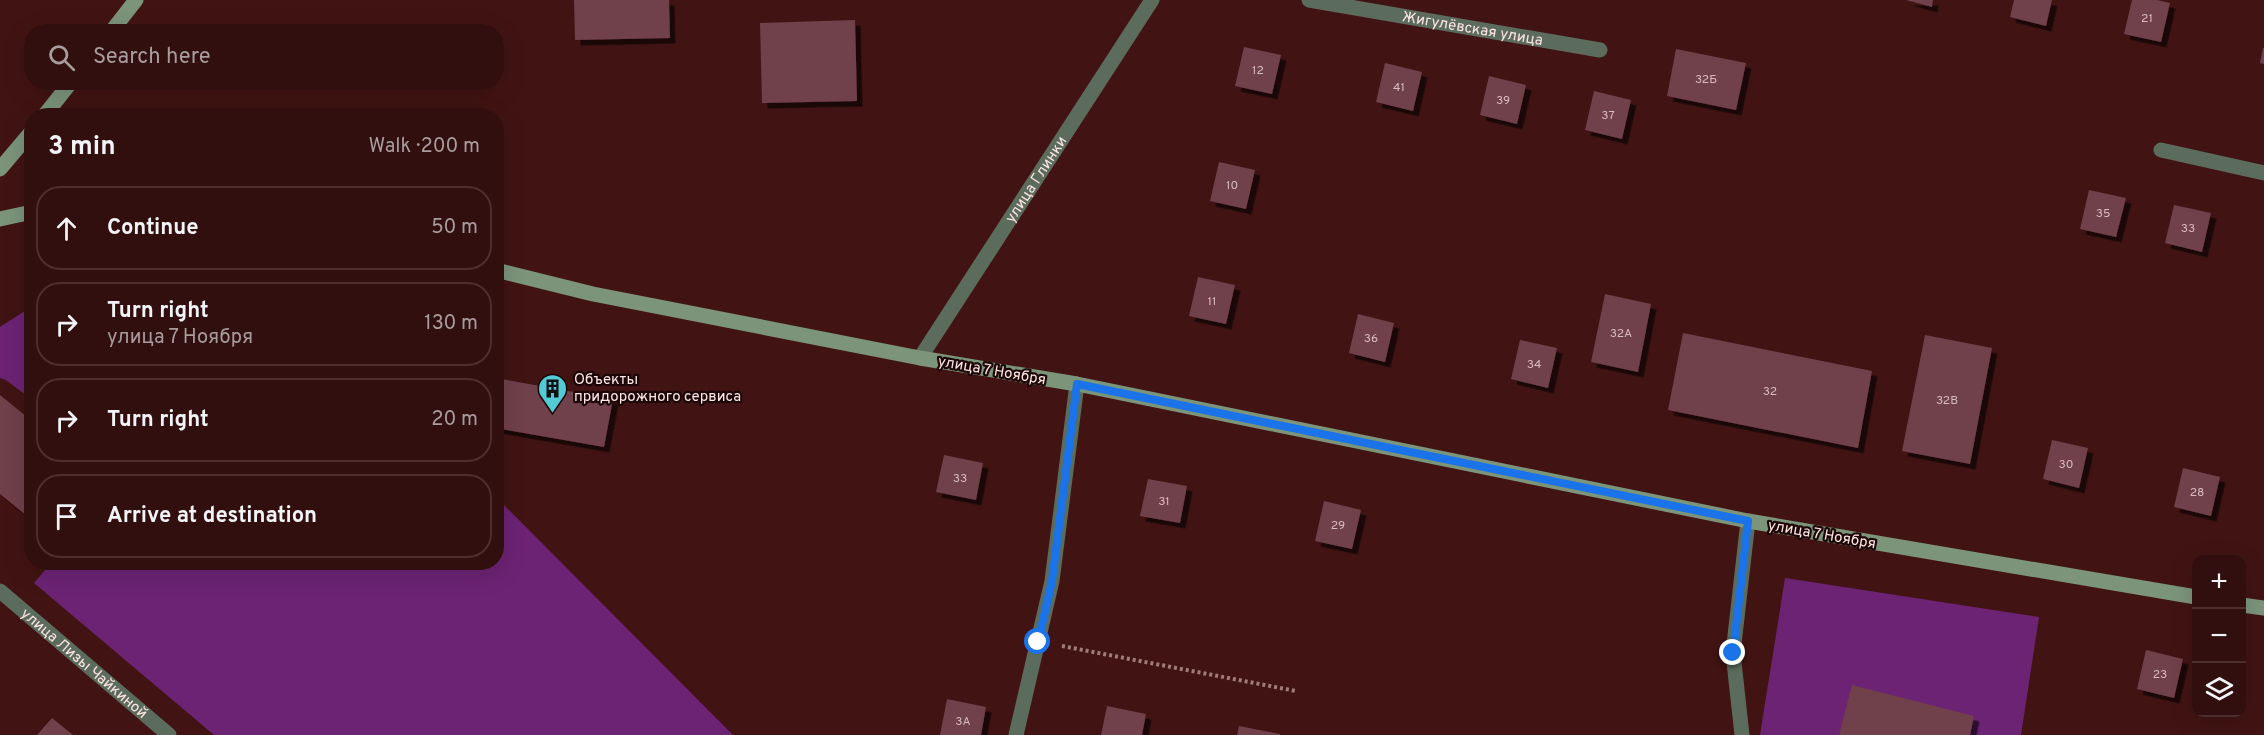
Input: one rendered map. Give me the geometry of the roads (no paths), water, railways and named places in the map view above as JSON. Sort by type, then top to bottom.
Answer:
[{"type":"street","points":[[117,24],[136,0]]},
{"type":"street","name":"улица Глинки","points":[[920,358],[1152,0]]},
{"type":"street","name":"Жигулёвская улица","points":[[1309,0],[1600,50]]},
{"type":"street","points":[[50,108],[65,90]]},
{"type":"street","points":[[59,97],[61,108]]},
{"type":"street","points":[[0,169],[24,140]]},
{"type":"street","points":[[2161,150],[2264,173]]},
{"type":"street","points":[[0,219],[24,214]]},
{"type":"street","name":"улица 7 Ноября","points":[[504,272],[593,294],[920,358],[1077,384],[1748,521],[2192,596]]},
{"type":"street","points":[[1016,735],[1052,581],[1077,384]]},
{"type":"street","points":[[1742,735],[1733,653],[1748,521]]},
{"type":"street","name":"улица Лизы Чайкиной","points":[[0,591],[169,735]]},
{"type":"street","points":[[2246,606],[2264,608]]},
{"type":"place","name":"Объекты придорожного сервиса","points":[[553,414]]}]
